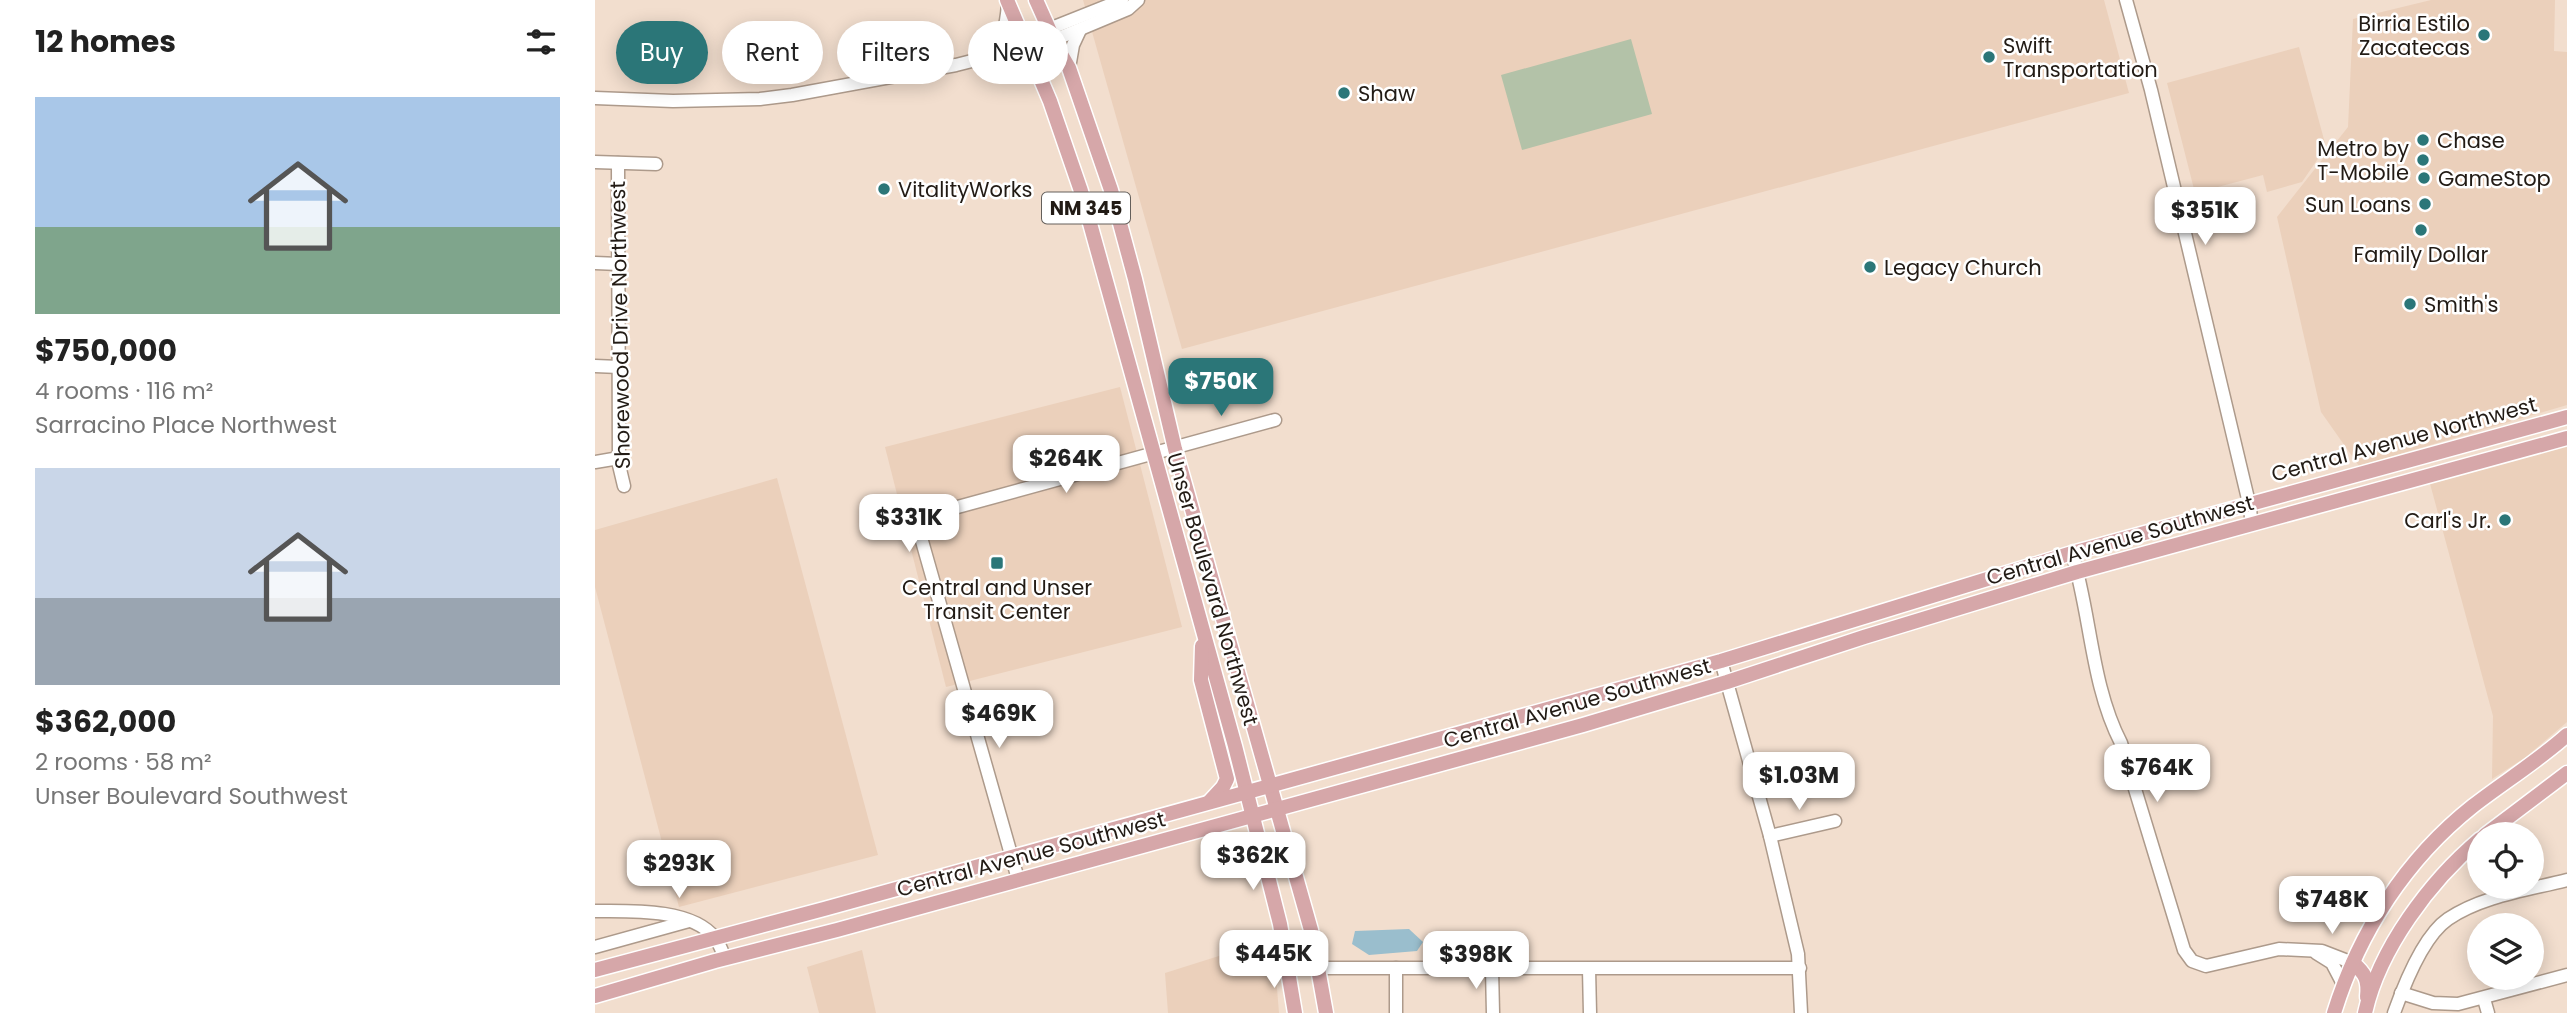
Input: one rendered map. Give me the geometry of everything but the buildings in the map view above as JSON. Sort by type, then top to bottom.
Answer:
[{"type":"main road","name":"Unser Boulevard Northwest","points":[[1036,0],[1046,21]]},
{"type":"main road","name":"Unser Boulevard Northwest","points":[[1007,2],[1016,21]]},
{"type":"main road","name":"Unser Boulevard Northwest","points":[[1069,68],[1111,190],[1175,449],[1269,786]]},
{"type":"main road","name":"Unser Boulevard Northwest","points":[[1041,84],[1081,191],[1246,792]]},
{"type":"main road","name":"Central Avenue Northwest","points":[[595,970],[1721,661],[2072,553],[2567,417]]},
{"type":"main road","name":"Central Avenue Southwest","points":[[595,996],[725,958],[837,930],[1583,725],[2077,572],[2567,438]]},
{"type":"main road","points":[[2168,526],[2172,546]]},
{"type":"main road","points":[[1203,632],[1201,680],[1227,779],[1223,788],[1209,803]]},
{"type":"main road","points":[[2334,1013],[2343,984],[2377,916],[2424,852],[2471,808],[2567,735]]},
{"type":"main road","points":[[2502,822],[2567,773]]},
{"type":"main road","name":"NM 345","points":[[1269,786],[1275,810]]},
{"type":"main road","name":"NM 345","points":[[1246,792],[1252,816]]},
{"type":"main road","points":[[1275,810],[1320,968],[1327,1013]]},
{"type":"main road","points":[[1252,816],[1280,924],[1295,1013]]},
{"type":"main road","points":[[2365,1009],[2391,947],[2417,906],[2449,867],[2467,851]]},
{"type":"main road","points":[[2353,963],[2364,973],[2367,981],[2365,1009]]},
{"type":"street","points":[[1068,26],[1122,0]]},
{"type":"street","points":[[1068,32],[1080,30],[1128,9],[1138,0]]},
{"type":"street","points":[[2126,0],[2154,103],[2252,524]]},
{"type":"street","points":[[1006,21],[1007,2]]},
{"type":"street","points":[[1069,68],[1073,45],[1080,30]]},
{"type":"street","points":[[595,98],[673,101],[760,99],[866,83],[968,61]]},
{"type":"street","points":[[595,162],[656,164]]},
{"type":"street","name":"Shorewood Drive Northwest","points":[[618,163],[619,458],[624,486]]},
{"type":"street","points":[[595,263],[619,264]]},
{"type":"street","points":[[595,366],[619,367]]},
{"type":"street","points":[[1018,879],[920,534],[921,526],[925,519],[943,511],[1275,420]]},
{"type":"street","points":[[595,462],[619,458]]},
{"type":"street","points":[[2072,553],[2088,632],[2110,717],[2121,743],[2185,950],[2192,961],[2206,966],[2261,951],[2279,949],[2333,954],[2353,963]]},
{"type":"street","points":[[1721,661],[1770,836],[1800,968],[1801,1013]]},
{"type":"street","points":[[1770,836],[1835,821]]},
{"type":"street","points":[[2394,1013],[2428,940],[2447,920],[2477,904],[2567,880]]},
{"type":"street","points":[[595,911],[639,911],[692,920],[715,937],[725,958]]},
{"type":"street","points":[[595,947],[692,920]]},
{"type":"street","points":[[2313,951],[2332,963],[2343,984]]},
{"type":"street","points":[[1320,968],[1800,968]]},
{"type":"street","points":[[1396,968],[1396,1013]]},
{"type":"street","points":[[1492,969],[1493,1013]]},
{"type":"street","points":[[1589,969],[1590,1013]]},
{"type":"street","points":[[2401,993],[2444,1005],[2484,999],[2567,975]]},
{"type":"street","points":[[2484,999],[2488,1013]]},
{"type":"shaded area","points":[[1083,0],[2104,0],[2129,93],[1182,349]]},
{"type":"shaded area","points":[[2431,0],[2555,0],[2554,51],[2567,52],[2567,405],[2359,466],[2321,412],[2277,217],[2348,127],[2353,19]]},
{"type":"shaded area","points":[[2299,47],[2326,147],[2302,182],[2267,192],[2263,175],[2195,193],[2167,83]]},
{"type":"shaded area","points":[[1120,387],[1182,627],[946,687],[885,447]]},
{"type":"shaded area","points":[[2567,444],[2567,722],[2526,757],[2492,779],[2493,716],[2429,480]]},
{"type":"shaded area","points":[[777,478],[878,855],[679,907],[595,587],[595,530]]},
{"type":"shaded area","points":[[1273,939],[1279,1013],[1168,1013],[1165,973]]},
{"type":"shaded area","points":[[862,950],[876,1013],[819,1013],[807,967]]},
{"type":"green space","points":[[1631,39],[1652,114],[1522,150],[1501,75]]},
{"type":"water","points":[[1409,929],[1423,942],[1417,951],[1369,955],[1352,944],[1355,931]]},
{"type":"place","name":"Birria Estilo Zacatecas","points":[[2484,35]]},
{"type":"place","name":"Swift Transportation","points":[[1989,57]]},
{"type":"place","name":"Shaw","points":[[1344,93]]},
{"type":"place","name":"Chase","points":[[2423,140]]},
{"type":"place","name":"Metro by T-Mobile","points":[[2423,160]]},
{"type":"place","name":"GameStop","points":[[2424,178]]},
{"type":"place","name":"VitalityWorks","points":[[884,189]]},
{"type":"place","name":"Sun Loans","points":[[2425,204]]},
{"type":"place","name":"Family Dollar","points":[[2421,230]]},
{"type":"place","name":"Legacy Church","points":[[1870,267]]},
{"type":"place","name":"Smith's","points":[[2410,304]]},
{"type":"place","name":"Carl's Jr.","points":[[2505,520]]},
{"type":"place","name":"Central and Unser Transit Center","points":[[997,563]]}]
